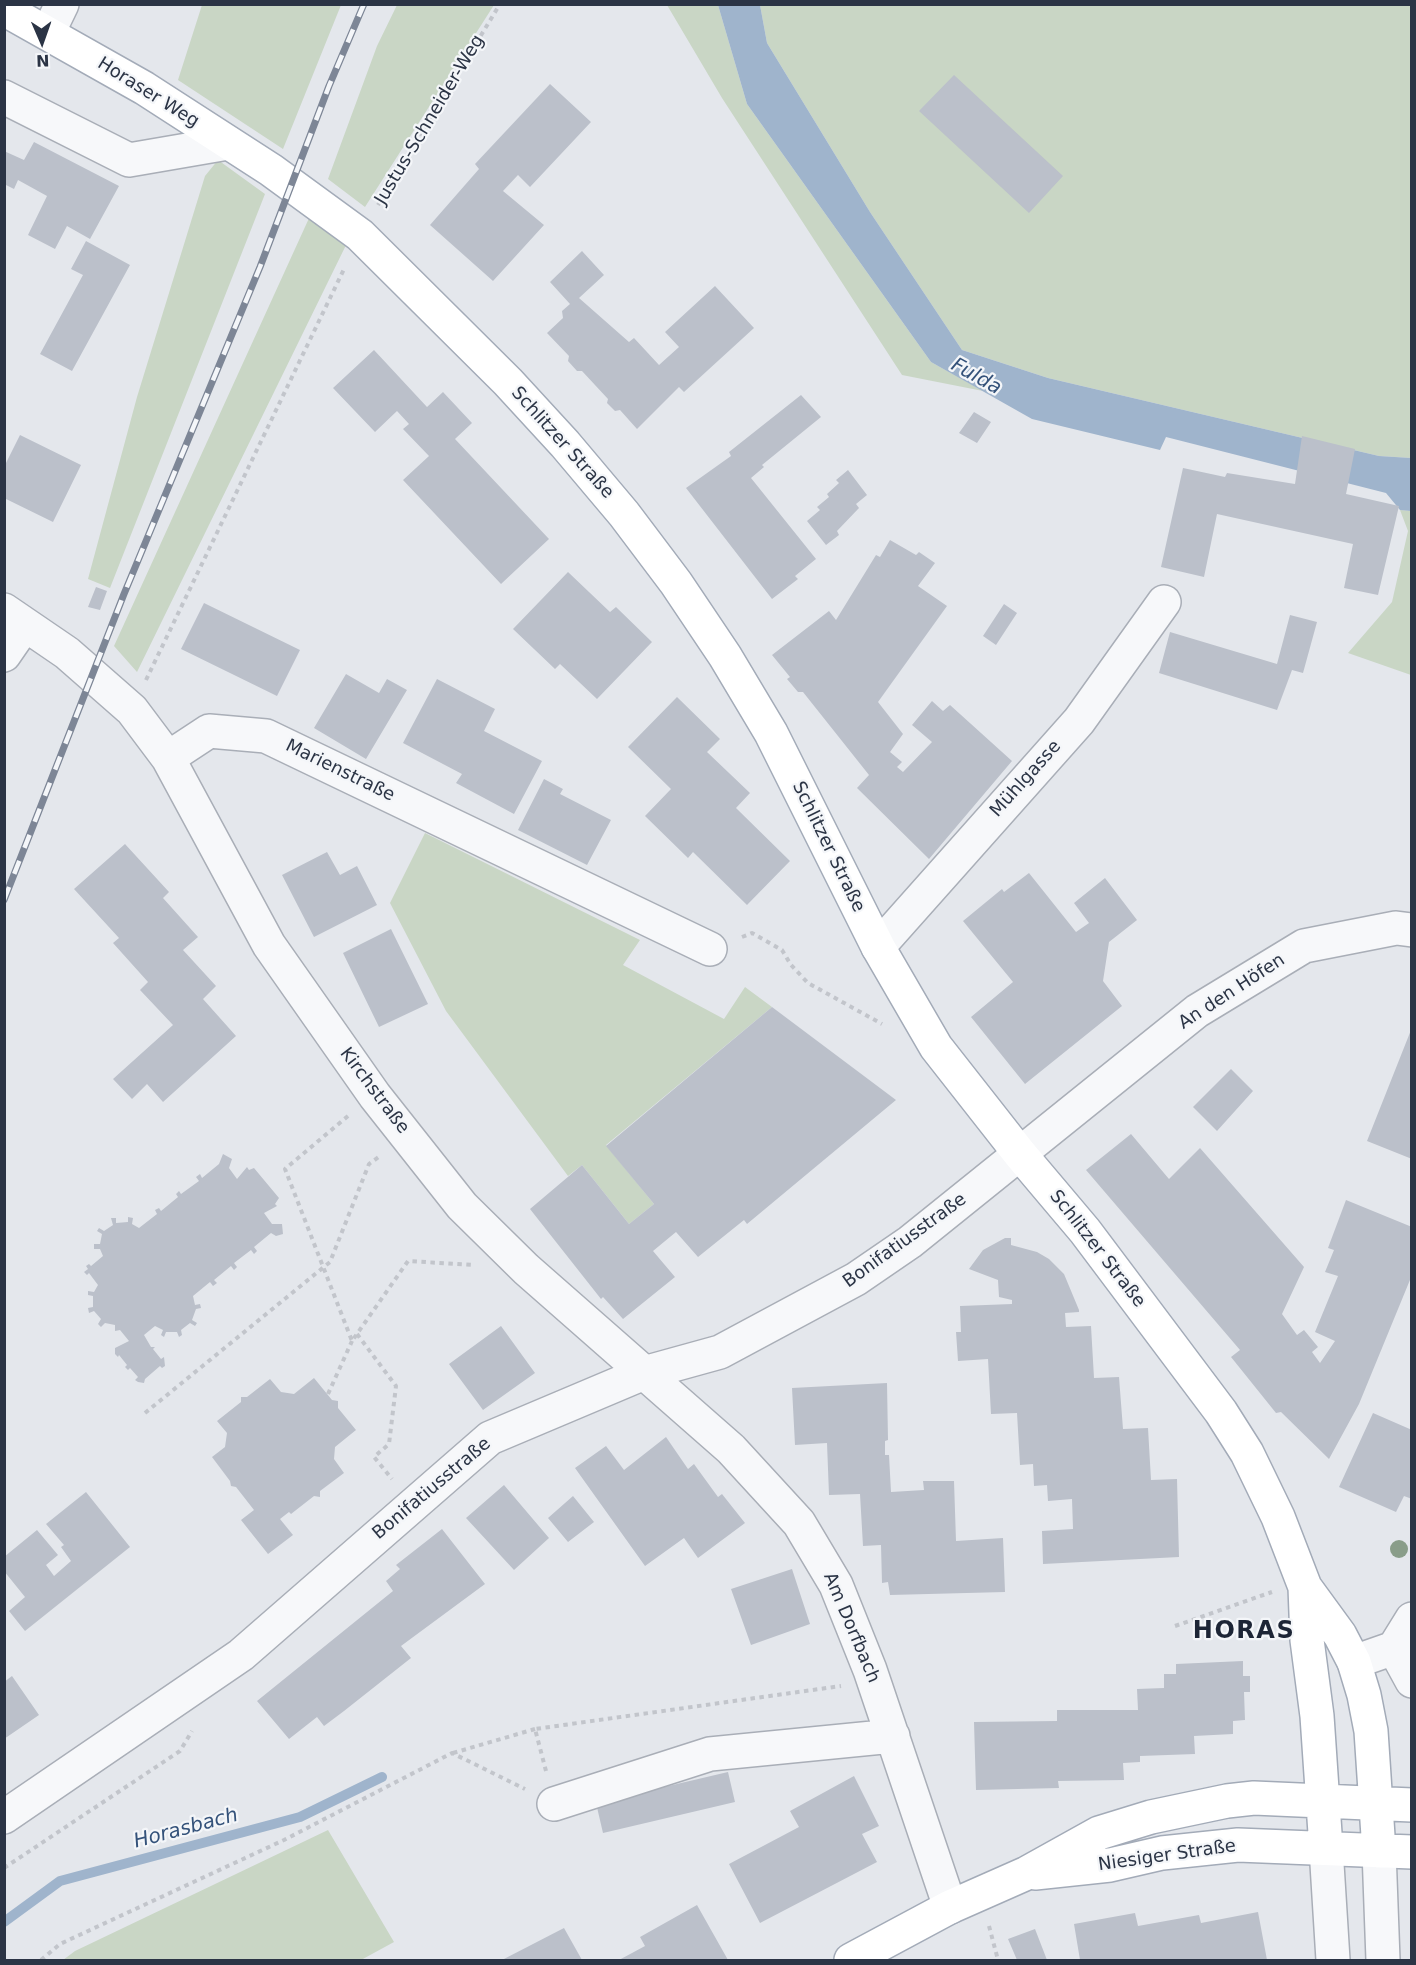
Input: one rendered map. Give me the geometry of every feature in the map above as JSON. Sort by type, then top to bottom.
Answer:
[{"type":"main road","name":"Horaser Weg","points":[[4,9],[55,19],[144,88],[271,170]]},
{"type":"main road","name":"Schlitzer Straße","points":[[271,170],[360,235],[508,382],[565,444],[624,514],[676,583],[725,656],[771,733],[878,947],[936,1047],[1020,1154],[1085,1230],[1221,1412],[1247,1453],[1305,1584],[1341,1635],[1354,1662],[1371,1731],[1379,1851]]},
{"type":"main road","name":"Schlitzer Straße","points":[[1305,1584],[1307,1640],[1317,1716],[1326,1848]]},
{"type":"main road","name":"Niesiger Straße","points":[[851,1960],[950,1907],[1027,1873],[1099,1833],[1151,1817],[1227,1801],[1254,1798],[1323,1801]]},
{"type":"main road","points":[[1323,1801],[1412,1804]]},
{"type":"main road","name":"Niesiger Straße","points":[[1027,1873],[1110,1865],[1203,1847],[1257,1845],[1379,1851]]},
{"type":"main road","points":[[1379,1851],[1412,1852]]},
{"type":"street","name":"Horaser Weg","points":[[4,97],[129,160],[228,143]]},
{"type":"street","name":"Mühlgasse","points":[[878,947],[1079,721],[1164,602]]},
{"type":"street","points":[[4,655],[14,618],[67,653],[132,710],[168,758]]},
{"type":"street","name":"Marienstraße","points":[[168,758],[209,731],[267,736],[710,949]]},
{"type":"street","name":"Kirchstraße","points":[[168,758],[269,945],[375,1096],[462,1206],[526,1269],[644,1373]]},
{"type":"street","name":"An den Höfen","points":[[1020,1154],[1197,1011],[1304,946],[1396,928],[1412,930]]},
{"type":"street","name":"Bonifatiusstraße","points":[[4,1817],[241,1655],[490,1438],[644,1373],[720,1352],[856,1279],[910,1242],[1020,1154]]},
{"type":"street","name":"Am Dorfbach","points":[[644,1373],[731,1449],[799,1523],[836,1585],[874,1681],[950,1907]]},
{"type":"street","points":[[1354,1662],[1394,1648],[1412,1619]]},
{"type":"street","points":[[1394,1648],[1412,1682]]},
{"type":"street","points":[[554,1804],[710,1754],[893,1736]]},
{"type":"street","points":[[1326,1848],[1333,1960]]},
{"type":"street","points":[[1379,1851],[1383,1960]]},
{"type":"path","name":"Justus-Schneider-Weg","points":[[132,710],[185,595],[237,495],[360,235],[500,4]]},
{"type":"path","points":[[710,949],[753,933],[782,950],[791,965],[808,983],[888,1027]]},
{"type":"path","points":[[346,1118],[285,1169],[352,1341]]},
{"type":"path","points":[[146,1413],[330,1262],[369,1164],[407,1136]]},
{"type":"path","points":[[328,1394],[352,1341],[408,1261],[526,1269]]},
{"type":"path","points":[[357,1334],[396,1386],[389,1444],[374,1457],[413,1505]]},
{"type":"path","points":[[1175,1626],[1305,1584]]},
{"type":"path","points":[[41,1960],[60,1944],[274,1845],[452,1753],[535,1729],[874,1681]]},
{"type":"path","points":[[535,1729],[554,1804]]},
{"type":"path","points":[[452,1753],[554,1804]]},
{"type":"green space","points":[[202,5],[341,5],[283,149],[178,80]]},
{"type":"green space","points":[[397,5],[494,5],[365,207],[328,179],[377,46]]},
{"type":"green space","points":[[667,5],[718,5],[747,104],[931,362],[983,391],[902,375],[722,98]]},
{"type":"green space","points":[[760,5],[1411,5],[1411,458],[1379,456],[1048,378],[962,350],[870,212],[767,43]]},
{"type":"green space","points":[[218,160],[265,194],[110,588],[88,579],[137,397],[205,176]]},
{"type":"green space","points":[[310,216],[348,241],[137,672],[114,646]]},
{"type":"green space","points":[[1400,510],[1411,511],[1411,675],[1348,653],[1392,602],[1408,531]]},
{"type":"green space","points":[[425,833],[640,940],[623,965],[724,1019],[745,987],[772,1007],[606,1145],[654,1204],[629,1224],[582,1165],[568,1176],[446,1011],[390,903]]},
{"type":"green space","points":[[328,1830],[394,1942],[361,1960],[63,1960],[75,1951]]},
{"type":"water","name":"Fulda","points":[[718,5],[760,5],[767,43],[870,212],[962,350],[1048,378],[1379,456],[1411,458],[1411,511],[1400,510],[1386,493],[1166,437],[1160,450],[1032,419],[931,362],[747,104]]},
{"type":"building","points":[[954,75],[1063,176],[1029,213],[919,111]]},
{"type":"building","points":[[550,84],[591,122],[530,187],[518,175],[503,191],[544,225],[493,281],[430,225],[479,169],[475,164]]},
{"type":"building","points":[[34,142],[119,186],[90,239],[67,226],[55,249],[28,235],[47,196],[18,180],[14,189],[4,184],[4,151],[24,160]]},
{"type":"building","points":[[86,241],[130,265],[72,371],[40,354],[83,275],[71,269]]},
{"type":"building","points":[[582,251],[604,275],[579,298],[629,342],[634,338],[659,365],[679,347],[665,332],[715,286],[754,328],[684,392],[679,387],[637,429],[620,410],[615,411],[607,403],[608,399],[582,371],[577,371],[568,361],[569,356],[547,333],[563,318],[562,311],[570,304],[550,282]]},
{"type":"building","points":[[374,350],[427,407],[443,392],[472,423],[455,439],[549,539],[501,584],[403,480],[429,456],[403,429],[409,424],[397,411],[375,432],[333,388]]},
{"type":"building","points":[[801,395],[821,417],[762,465],[764,467],[751,478],[816,559],[795,576],[798,579],[772,599],[686,488],[731,456],[729,452]]},
{"type":"building","points":[[974,412],[991,422],[977,443],[959,433]]},
{"type":"building","points":[[20,435],[81,465],[53,522],[4,498],[4,467]]},
{"type":"building","points":[[1302,436],[1355,449],[1346,494],[1399,506],[1378,595],[1344,588],[1353,544],[1217,514],[1204,577],[1161,567],[1183,468],[1225,477],[1227,473],[1295,484]]},
{"type":"building","points":[[848,470],[867,495],[856,504],[859,508],[837,531],[839,535],[826,545],[807,521],[820,510],[817,507],[829,497],[827,494],[839,483],[836,480]]},
{"type":"building","points":[[890,540],[916,555],[919,552],[935,563],[918,586],[947,606],[878,702],[903,734],[890,752],[902,762],[897,767],[903,772],[932,742],[912,725],[932,701],[943,711],[950,705],[1012,761],[929,859],[857,788],[869,775],[803,692],[798,692],[787,679],[790,677],[772,655],[829,611],[836,620],[876,555],[880,557]]},
{"type":"building","points":[[568,572],[610,612],[616,607],[652,642],[597,699],[560,664],[555,669],[513,629]]},
{"type":"building","points":[[96,587],[107,591],[100,610],[88,607]]},
{"type":"building","points":[[204,603],[300,650],[277,696],[181,649]]},
{"type":"building","points":[[1004,604],[1017,613],[996,645],[983,636]]},
{"type":"building","points":[[1290,615],[1317,622],[1303,673],[1292,670],[1277,710],[1159,673],[1170,632],[1277,664]]},
{"type":"building","points":[[346,674],[379,693],[387,679],[407,690],[366,759],[314,728]]},
{"type":"building","points":[[437,679],[495,709],[484,731],[542,761],[514,814],[456,783],[462,774],[403,743]]},
{"type":"building","points":[[677,697],[720,739],[707,752],[750,793],[736,808],[790,861],[747,905],[693,852],[688,858],[645,816],[671,789],[628,747]]},
{"type":"building","points":[[544,779],[563,789],[560,794],[611,820],[587,865],[518,830]]},
{"type":"building","points":[[125,844],[169,892],[163,898],[198,937],[183,950],[216,986],[203,999],[236,1036],[163,1102],[147,1084],[132,1099],[113,1079],[173,1025],[140,990],[148,982],[113,943],[119,938],[74,889]]},
{"type":"building","points":[[327,852],[340,875],[357,866],[377,905],[314,937],[282,875]]},
{"type":"building","points":[[1029,873],[1076,932],[1089,923],[1074,903],[1105,878],[1137,920],[1109,942],[1103,981],[1122,1006],[1025,1084],[971,1017],[1013,982],[963,921],[1002,889],[1004,892]]},
{"type":"building","points":[[391,929],[428,1004],[379,1027],[343,953]]},
{"type":"building","points":[[772,1007],[896,1100],[747,1224],[744,1220],[698,1257],[676,1232],[653,1251],[675,1277],[623,1319],[603,1297],[601,1299],[530,1209],[582,1165],[629,1224],[654,1204],[606,1146]]},
{"type":"building","points":[[1412,1030],[1412,1159],[1367,1141]]},
{"type":"building","points":[[1231,1069],[1253,1091],[1217,1131],[1193,1107]]},
{"type":"building","points":[[1131,1134],[1169,1179],[1200,1148],[1304,1267],[1282,1314],[1297,1335],[1304,1330],[1318,1347],[1312,1352],[1320,1363],[1335,1341],[1315,1332],[1338,1276],[1325,1272],[1334,1250],[1328,1248],[1346,1200],[1412,1227],[1412,1275],[1359,1404],[1329,1459],[1281,1412],[1276,1413],[1231,1357],[1240,1350],[1086,1170]]},
{"type":"building","points":[[223,1154],[232,1159],[229,1168],[237,1179],[247,1167],[249,1170],[254,1168],[279,1198],[275,1204],[277,1206],[264,1213],[272,1224],[282,1224],[283,1234],[276,1236],[271,1233],[254,1247],[257,1251],[254,1254],[251,1250],[234,1263],[237,1267],[234,1270],[231,1266],[214,1280],[217,1283],[213,1286],[210,1282],[193,1296],[195,1305],[200,1304],[201,1308],[196,1309],[192,1320],[197,1323],[195,1326],[190,1323],[181,1330],[182,1335],[179,1337],[177,1332],[166,1332],[164,1337],[161,1335],[163,1330],[155,1326],[144,1335],[151,1347],[155,1347],[153,1349],[161,1359],[164,1357],[165,1366],[162,1368],[160,1366],[145,1379],[144,1383],[138,1382],[135,1380],[138,1377],[130,1368],[128,1370],[125,1367],[127,1365],[119,1355],[118,1357],[115,1354],[115,1348],[129,1341],[120,1330],[115,1331],[115,1325],[105,1323],[101,1327],[98,1324],[101,1319],[94,1311],[89,1313],[88,1308],[93,1307],[93,1296],[88,1295],[88,1291],[94,1292],[98,1285],[89,1273],[87,1275],[84,1272],[88,1269],[86,1266],[89,1264],[91,1266],[103,1256],[100,1249],[94,1249],[94,1244],[100,1244],[102,1234],[97,1231],[99,1228],[104,1231],[113,1225],[111,1218],[116,1218],[116,1223],[128,1222],[128,1217],[133,1218],[132,1224],[139,1228],[157,1214],[155,1210],[159,1208],[161,1211],[178,1197],[176,1194],[179,1191],[181,1194],[199,1181],[196,1177],[200,1174],[202,1178],[219,1164]]},
{"type":"building","points":[[1005,1238],[1011,1238],[1011,1245],[1037,1252],[1049,1259],[1064,1274],[1079,1310],[1079,1312],[1065,1313],[1066,1327],[1091,1326],[1094,1378],[1119,1377],[1123,1429],[1148,1428],[1151,1480],[1177,1479],[1179,1557],[1043,1564],[1042,1531],[1073,1529],[1072,1499],[1048,1501],[1047,1485],[1034,1486],[1033,1464],[1020,1465],[1017,1413],[991,1414],[988,1359],[958,1361],[956,1332],[961,1332],[960,1306],[1012,1304],[1012,1300],[999,1297],[998,1280],[969,1269],[983,1250]]},
{"type":"building","points":[[501,1326],[535,1373],[483,1410],[449,1364]]},
{"type":"building","points":[[314,1378],[332,1400],[338,1401],[338,1408],[356,1430],[335,1447],[334,1459],[344,1473],[320,1491],[320,1497],[314,1496],[291,1514],[289,1512],[280,1519],[293,1535],[268,1554],[241,1520],[254,1510],[236,1487],[231,1486],[230,1481],[212,1457],[225,1447],[227,1433],[217,1421],[241,1402],[241,1397],[247,1397],[270,1379],[281,1392],[294,1394]]},
{"type":"building","points":[[887,1383],[888,1440],[885,1441],[885,1455],[889,1455],[891,1492],[924,1490],[923,1481],[954,1481],[956,1541],[1003,1538],[1005,1592],[890,1595],[888,1582],[882,1583],[881,1545],[863,1546],[860,1494],[829,1495],[827,1443],[795,1445],[792,1388]]},
{"type":"building","points":[[1373,1413],[1412,1430],[1412,1499],[1404,1496],[1396,1512],[1339,1487]]},
{"type":"building","points":[[666,1437],[688,1469],[694,1464],[718,1497],[722,1494],[745,1523],[698,1558],[684,1538],[645,1566],[575,1468],[606,1446],[624,1470]]},
{"type":"building","points":[[504,1485],[549,1538],[514,1570],[466,1518]]},
{"type":"building","points":[[86,1492],[130,1547],[25,1631],[9,1611],[25,1597],[4,1571],[4,1557],[37,1530],[58,1555],[46,1565],[54,1576],[71,1561],[61,1547],[64,1545],[46,1524]]},
{"type":"building","points":[[573,1496],[594,1522],[568,1542],[548,1518]]},
{"type":"building","points":[[442,1529],[485,1584],[401,1646],[411,1658],[344,1711],[324,1726],[317,1717],[289,1739],[257,1701],[393,1591],[386,1581],[400,1569],[396,1565]]},
{"type":"building","points":[[792,1569],[810,1624],[751,1645],[731,1589]]},
{"type":"building","points":[[1243,1661],[1243,1676],[1250,1676],[1250,1692],[1244,1692],[1245,1720],[1233,1721],[1233,1734],[1194,1736],[1195,1754],[1140,1756],[1140,1762],[1123,1763],[1124,1780],[1058,1781],[1059,1788],[976,1790],[974,1722],[1057,1721],[1057,1710],[1138,1710],[1137,1689],[1164,1688],[1164,1674],[1176,1674],[1176,1664]]},
{"type":"building","points":[[12,1676],[39,1715],[4,1739],[4,1682]]},
{"type":"building","points":[[728,1772],[735,1802],[603,1833],[596,1803]]},
{"type":"building","points":[[854,1776],[879,1826],[862,1834],[877,1862],[760,1923],[729,1864],[799,1827],[790,1811]]},
{"type":"building","points":[[697,1905],[728,1960],[619,1960],[645,1946],[640,1937]]},
{"type":"building","points":[[1258,1912],[1267,1960],[1080,1960],[1074,1924],[1135,1913],[1138,1926],[1199,1915],[1201,1923]]},
{"type":"building","points":[[564,1928],[582,1960],[502,1960]]},
{"type":"building","points":[[1035,1929],[1047,1960],[1017,1960],[1008,1939]]},
{"type":"waterway","name":"Horasbach","points":[[4,1922],[60,1881],[300,1817],[382,1777]]},
{"type":"railway","points":[[4,900],[124,594],[260,267],[329,86],[364,4]]},
{"type":"district","name":"HORAS","points":[[1244,1632]]}]
